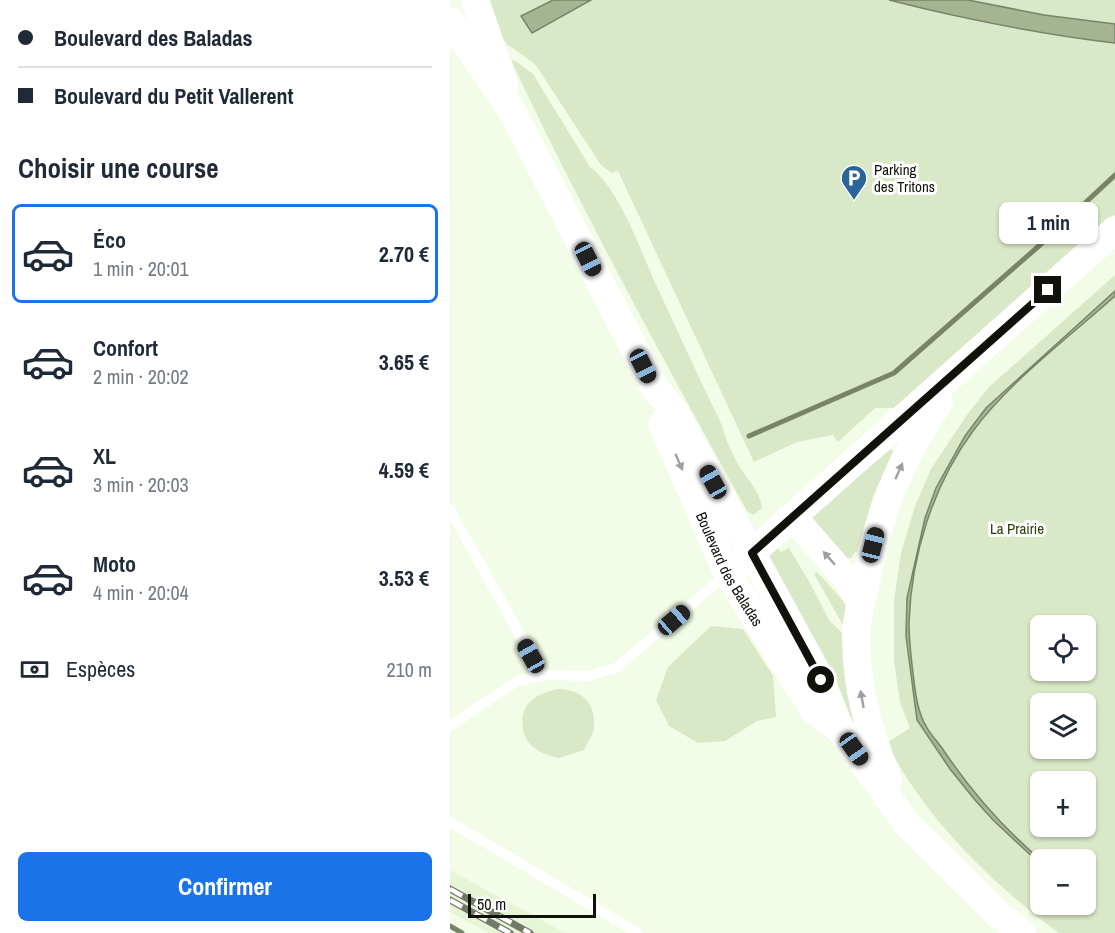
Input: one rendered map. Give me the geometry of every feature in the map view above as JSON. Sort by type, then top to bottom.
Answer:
[{"type":"main road","points":[[475,0],[511,109]]},
{"type":"main road","points":[[450,21],[511,109]]},
{"type":"main road","name":"Boulevard des Baladas","points":[[511,109],[654,387],[674,409],[821,680],[841,731],[905,822],[998,914],[1022,933]]},
{"type":"main road","points":[[728,574],[1115,230]]},
{"type":"main road","points":[[905,822],[879,756],[865,712],[858,674],[857,614],[878,525],[897,475],[920,429],[964,365]]},
{"type":"main road","name":"Boulevard des Baladas","points":[[654,387],[659,417],[728,574],[813,709],[841,731]]},
{"type":"main road","points":[[793,517],[848,580],[860,603]]},
{"type":"main road","points":[[728,574],[742,576],[781,644],[821,680]]},
{"type":"lane","points":[[450,510],[543,676]]},
{"type":"lane","points":[[450,726],[518,681],[543,676],[586,675],[616,668],[728,574]]},
{"type":"lane","points":[[450,822],[638,933]]},
{"type":"shaded area","points":[[553,0],[591,0],[532,33],[521,16]]},
{"type":"shaded area","points":[[889,0],[968,0],[1044,15],[1115,24],[1115,43],[1002,25]]},
{"type":"shaded area","points":[[1115,291],[1115,296],[1022,377],[973,431],[946,474],[927,522],[914,572],[909,623],[911,655],[920,714],[929,732],[964,779],[1000,822],[1030,850],[1030,855],[975,800],[950,769],[917,720],[906,636],[907,598],[925,518],[936,488],[965,436],[986,408]]},
{"type":"shaded area","points":[[450,870],[565,933],[489,933],[450,912]]},
{"type":"green space","points":[[487,0],[553,0],[522,16],[532,33],[591,0],[889,0],[984,23],[1115,43],[1115,215],[896,408],[875,408],[838,442],[833,435],[797,442],[754,462],[618,171],[612,173],[601,165],[535,64],[503,39]]},
{"type":"green space","points":[[968,0],[1115,0],[1115,24],[1044,15]]},
{"type":"green space","points":[[514,60],[533,74],[590,167],[610,188],[619,202],[722,425],[731,451],[759,497],[762,508],[753,515],[747,511],[627,291],[541,123],[514,67],[512,61]]},
{"type":"green space","name":"La Prairie","points":[[1115,275],[1115,933],[1059,933],[1035,915],[1096,915],[1096,849],[1030,849],[1030,911],[985,871],[940,823],[902,770],[887,743],[910,728],[900,703],[894,660],[894,601],[901,553],[915,506],[931,469],[989,387]]},
{"type":"green space","points":[[891,449],[893,451],[873,497],[857,552],[851,558],[846,558],[812,523],[811,513]]},
{"type":"green space","points":[[774,544],[781,552],[789,548],[829,620],[846,637],[861,733],[845,709],[767,565],[768,550]]},
{"type":"green space","points":[[817,572],[846,604],[844,627],[814,574]]},
{"type":"green space","points":[[711,626],[743,629],[773,676],[776,717],[757,721],[725,741],[698,743],[669,726],[656,700],[668,667]]},
{"type":"green space","points":[[558,689],[574,692],[586,699],[593,711],[594,719],[594,728],[584,750],[559,758],[542,753],[533,747],[525,737],[522,724],[524,710],[532,700]]},
{"type":"waterway","points":[[749,436],[894,373],[1040,245],[1115,175]]},
{"type":"waterway","points":[[450,926],[462,933]]},
{"type":"railway","points":[[450,889],[530,933]]},
{"type":"railway","points":[[450,900],[510,933]]},
{"type":"place","name":"Parking des Tritons","points":[[854,201]]},
{"type":"route","points":[[821,680],[752,553],[1048,290]]}]
